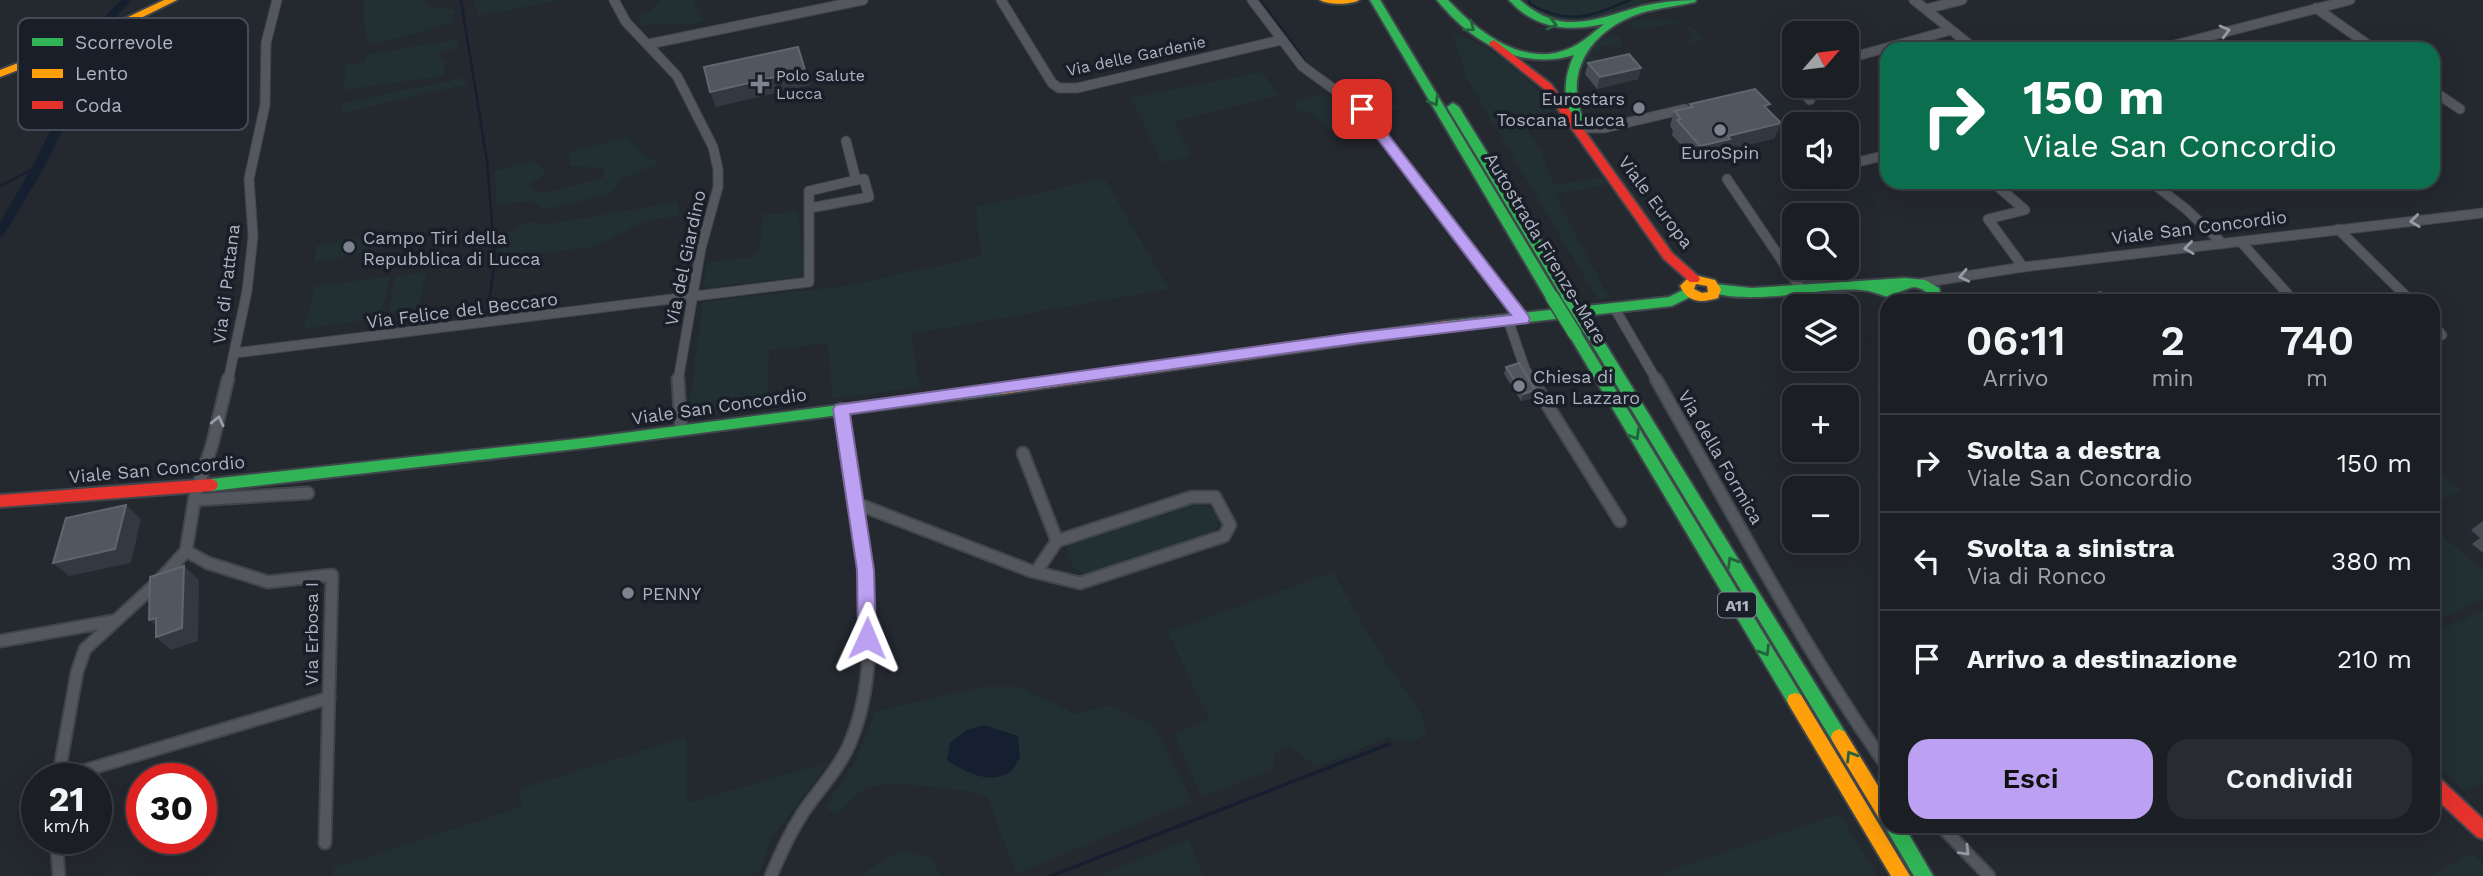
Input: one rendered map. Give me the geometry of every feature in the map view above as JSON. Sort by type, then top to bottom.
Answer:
[{"type":"main road","points":[[1325,0],[1354,0]]},
{"type":"main road","name":"Autostrada Firenze-Mare","points":[[1375,0],[1880,804]]},
{"type":"main road","name":"Autostrada Firenze-Mare","points":[[1388,0],[1560,296]]},
{"type":"main road","name":"Viale Europa","points":[[1431,0],[1446,5],[1468,26],[1547,86],[1691,286]]},
{"type":"main road","points":[[1514,0],[1533,17],[1560,26],[1587,26],[1622,17]]},
{"type":"main road","name":"Viale Europa","points":[[1493,43],[1522,54],[1541,57],[1564,54],[1584,45],[1622,17],[1673,0]]},
{"type":"main road","name":"Viale Europa","points":[[1652,7],[1691,0]]},
{"type":"main road","points":[[134,18],[165,4]]},
{"type":"main road","name":"Viale Europa","points":[[1584,45],[1572,67],[1568,85],[1572,106],[1590,146]]},
{"type":"main road","points":[[0,75],[18,68]]},
{"type":"main road","name":"Viale San Concordio","points":[[0,501],[196,493],[841,409],[1360,337],[1615,309],[1672,301],[1691,286],[1708,281],[1715,289],[1752,293],[1913,283]]},
{"type":"main road","points":[[1913,283],[1934,291],[1935,294]]},
{"type":"main road","name":"Viale San Concordio","points":[[1900,294],[1898,290],[1913,283]]},
{"type":"main road","name":"Viale San Concordio","points":[[1861,285],[1892,294]]},
{"type":"main road","name":"Autostrada Firenze-Mare","points":[[1582,332],[1901,876]]},
{"type":"main road","points":[[2440,791],[2483,831]]},
{"type":"main road","points":[[1898,833],[1924,876]]},
{"type":"street","name":"Via di Pattana","points":[[186,551],[196,493],[235,353],[253,236],[249,179],[265,105],[266,43],[277,0]]},
{"type":"street","name":"Via del Giardino","points":[[614,0],[626,22],[649,44],[686,90],[713,147],[718,169],[718,187],[701,248],[678,382],[681,430]]},
{"type":"street","points":[[649,44],[863,0]]},
{"type":"street","name":"Via delle Gardenie","points":[[1001,0],[1052,83],[1059,88],[1077,88],[1281,40]]},
{"type":"street","points":[[1252,0],[1302,66],[1362,109],[1515,320],[1525,369],[1620,521]]},
{"type":"street","points":[[1914,0],[1966,42]]},
{"type":"street","points":[[1926,9],[1962,0]]},
{"type":"street","points":[[2187,42],[2350,0]]},
{"type":"street","points":[[2316,8],[2364,42]]},
{"type":"street","points":[[1908,42],[1951,30]]},
{"type":"street","points":[[1859,55],[1880,50]]},
{"type":"street","points":[[2440,95],[2460,109]]},
{"type":"street","points":[[1582,128],[1604,128],[1696,107]]},
{"type":"street","points":[[846,141],[856,180]]},
{"type":"street","points":[[1862,161],[1880,156]]},
{"type":"street","points":[[692,297],[809,282],[809,191],[864,179],[869,197],[810,208]]},
{"type":"street","points":[[1727,179],[1801,289]]},
{"type":"street","points":[[2001,189],[2025,210],[1987,219],[2023,267]]},
{"type":"street","points":[[2160,189],[2223,244]]},
{"type":"street","name":"Viale San Concordio","points":[[1913,283],[2023,267],[2483,213]]},
{"type":"street","points":[[2338,229],[2404,294]]},
{"type":"street","points":[[2241,242],[2288,294]]},
{"type":"street","name":"Via Felice del Beccaro","points":[[235,353],[692,297]]},
{"type":"street","name":"Via della Formica","points":[[1615,309],[1807,641],[1880,756]]},
{"type":"street","points":[[771,876],[784,844],[842,760],[854,734],[860,709],[868,614],[866,570],[841,409]]},
{"type":"street","points":[[1023,453],[1057,541]]},
{"type":"street","points":[[196,493],[308,493]]},
{"type":"street","points":[[855,503],[909,527],[1036,572],[1065,582],[1080,583],[1224,536],[1230,524],[1215,497],[1201,496],[1057,541],[1036,572]]},
{"type":"street","points":[[62,763],[78,672],[85,649],[159,581],[186,551]]},
{"type":"street","name":"Via Erbosa I","points":[[186,551],[208,563],[268,582],[332,575],[325,843]]},
{"type":"street","points":[[0,640],[113,621]]},
{"type":"street","points":[[110,763],[329,698]]},
{"type":"street","points":[[1948,833],[1989,876]]},
{"type":"street","points":[[57,854],[59,876]]},
{"type":"shaded area","points":[[363,0],[424,0],[430,6],[455,10],[451,23],[376,44],[366,40]]},
{"type":"shaded area","points":[[473,0],[561,0],[479,16]]},
{"type":"shaded area","points":[[660,0],[693,0],[704,20],[694,24],[642,25],[636,15],[651,11]]},
{"type":"shaded area","points":[[1519,0],[1650,0],[1580,23],[1547,20]]},
{"type":"shaded area","points":[[1649,19],[1680,22],[1692,29],[1703,40],[1689,44],[1688,40],[1695,37],[1684,25],[1677,23],[1636,30],[1627,23]]},
{"type":"shaded area","points":[[1618,34],[1623,47],[1600,47],[1602,52],[1592,54],[1598,61],[1578,68],[1594,46]]},
{"type":"shaded area","points":[[1453,35],[1480,45],[1510,64],[1545,100],[1552,112],[1523,122],[1541,152],[1554,185],[1602,177],[1607,185],[1555,194],[1609,298],[1598,300],[1468,81]]},
{"type":"shaded area","points":[[456,39],[458,47],[437,54],[446,63],[443,76],[343,90],[346,65],[365,62],[366,55]]},
{"type":"shaded area","points":[[1262,72],[1279,95],[1174,122],[1192,156],[1162,163],[1131,98]]},
{"type":"shaded area","points":[[464,78],[468,84],[340,114],[342,103]]},
{"type":"shaded area","points":[[1352,87],[1368,96],[1384,94],[1401,108],[1378,115],[1350,90]]},
{"type":"shaded area","points":[[1315,95],[1330,96],[1358,125],[1332,132],[1311,113],[1297,109],[1294,101]]},
{"type":"shaded area","points":[[628,137],[644,156],[657,161],[657,165],[620,180],[610,194],[544,210],[531,201],[497,205],[494,171],[531,161],[543,168],[545,175],[528,185],[538,193],[603,178],[605,168],[569,166],[571,151]]},
{"type":"shaded area","points":[[1104,178],[1169,289],[911,334],[919,387],[832,399],[828,343],[769,351],[768,408],[696,416],[690,400],[703,302],[853,285],[981,256],[976,207]]},
{"type":"shaded area","points":[[678,202],[679,215],[645,222],[593,247],[500,258],[499,238],[529,221],[541,225]]},
{"type":"shaded area","points":[[798,212],[805,270],[799,277],[702,288],[708,262],[751,257],[760,250],[763,214]]},
{"type":"shaded area","name":"Campo Tiri della Repubblica di Lucca","points":[[384,232],[383,248],[314,263],[316,246]]},
{"type":"shaded area","points":[[426,272],[418,307],[388,312],[396,276]]},
{"type":"shaded area","points":[[391,276],[380,318],[303,329],[316,286]]},
{"type":"shaded area","points":[[2440,473],[2462,491],[2440,500]]},
{"type":"shaded area","points":[[1194,503],[1207,506],[1219,517],[1217,527],[1212,533],[1084,574],[1073,568],[1068,548],[1075,543]]},
{"type":"shaded area","points":[[2440,534],[2483,570],[2483,598],[2440,620]]},
{"type":"shaded area","points":[[1333,572],[1382,657],[1420,712],[1427,733],[1410,743],[1388,737],[1316,767],[1290,745],[1275,752],[1273,769],[1202,797],[1174,734],[1209,720],[1168,632]]},
{"type":"shaded area","points":[[2483,610],[2483,782],[2464,791],[2440,768],[2440,629]]},
{"type":"shaded area","points":[[981,687],[1019,687],[1076,714],[1110,705],[1154,726],[1192,801],[1016,874],[987,797],[945,788],[890,785],[866,788],[837,815],[825,807],[857,758],[875,712]]},
{"type":"shaded area","points":[[686,737],[687,803],[829,762],[772,838],[760,871],[749,876],[331,876],[335,868],[521,807],[520,789]]},
{"type":"shaded area","points":[[1839,814],[1878,876],[1655,876]]},
{"type":"shaded area","points":[[1189,839],[1203,876],[1098,876]]},
{"type":"shaded area","points":[[899,851],[932,858],[940,876],[859,876]]},
{"type":"shaded area","points":[[2472,854],[2483,865],[2483,876],[2430,876]]},
{"type":"water","points":[[984,725],[1018,736],[1020,758],[1011,771],[1002,776],[994,778],[977,775],[947,760],[950,743],[966,730]]},
{"type":"building","points":[[798,47],[805,70],[710,92],[704,67]]},
{"type":"building","points":[[1629,54],[1641,68],[1600,77],[1588,63]]},
{"type":"building","points":[[1755,89],[1770,104],[1764,106],[1781,123],[1700,146],[1677,120],[1681,119],[1674,111],[1693,107],[1690,104]]},
{"type":"building","points":[[1519,363],[1535,390],[1523,394],[1506,367]]},
{"type":"building","points":[[126,505],[115,549],[53,563],[66,518]]},
{"type":"building","points":[[184,566],[182,628],[156,637],[156,618],[149,620],[150,577]]},
{"type":"waterway","points":[[111,18],[127,0]]},
{"type":"waterway","points":[[461,0],[487,161],[495,261],[488,309]]},
{"type":"waterway","points":[[1260,0],[1304,59]]},
{"type":"waterway","points":[[1530,0],[1528,3],[1542,10],[1567,17],[1603,11],[1630,0]]},
{"type":"waterway","points":[[0,232],[39,166],[56,130]]},
{"type":"waterway","points":[[0,186],[39,166]]},
{"type":"waterway","points":[[1051,876],[1389,744]]},
{"type":"traffic: fast","points":[[1375,0],[1552,297]]},
{"type":"traffic: fast","points":[[1442,0],[1483,36],[1499,46],[1533,57],[1569,53],[1631,13],[1691,0]]},
{"type":"traffic: fast","points":[[1514,0],[1539,19],[1552,23],[1592,24],[1622,17]]},
{"type":"traffic: fast","points":[[1577,119],[1570,90],[1584,45]]},
{"type":"traffic: fast","points":[[1453,107],[1567,294]]},
{"type":"traffic: fast","points":[[1898,288],[1905,282],[1921,283],[1935,294]]},
{"type":"traffic: fast","points":[[1892,294],[1861,285],[1905,282]]},
{"type":"traffic: fast","points":[[1715,289],[1752,293],[1861,285]]},
{"type":"traffic: fast","points":[[1447,326],[1631,307],[1672,301],[1689,292]]},
{"type":"traffic: fast","points":[[1567,294],[1590,330]]},
{"type":"traffic: fast","points":[[1552,297],[1575,334]]},
{"type":"traffic: fast","points":[[1590,330],[1839,737]]},
{"type":"traffic: fast","points":[[1575,334],[1795,700]]},
{"type":"traffic: fast","points":[[211,485],[585,443],[1002,389]]},
{"type":"traffic: fast","points":[[1898,833],[1924,876]]},
{"type":"traffic: slow","points":[[134,18],[172,0]]},
{"type":"traffic: slow","points":[[1325,0],[1354,0]]},
{"type":"traffic: slow","points":[[0,74],[18,67]]},
{"type":"traffic: slow","points":[[1694,279],[1711,283],[1715,289],[1713,295],[1701,298],[1689,292],[1686,286],[1694,279]]},
{"type":"traffic: slow","points":[[1002,389],[1447,326]]},
{"type":"traffic: slow","points":[[1795,700],[1901,876]]},
{"type":"traffic: slow","points":[[1839,737],[1880,804]]},
{"type":"traffic: jam","points":[[1494,43],[1547,86],[1668,256],[1694,279]]},
{"type":"traffic: jam","points":[[0,501],[211,485]]},
{"type":"traffic: jam","points":[[2440,791],[2483,831]]},
{"type":"place","name":"Polo Salute Lucca","points":[[760,84]]},
{"type":"place","name":"Eurostars Toscana Lucca","points":[[1639,108]]},
{"type":"place","name":"EuroSpin","points":[[1720,130]]},
{"type":"place","name":"Campo Tiri della Repubblica di Lucca","points":[[349,247]]},
{"type":"place","name":"Chiesa di San Lazzaro","points":[[1519,386]]},
{"type":"place","name":"PENNY","points":[[628,593]]},
{"type":"route","points":[[867,638],[866,570],[841,409],[1360,337],[1522,319],[1362,109]]}]
